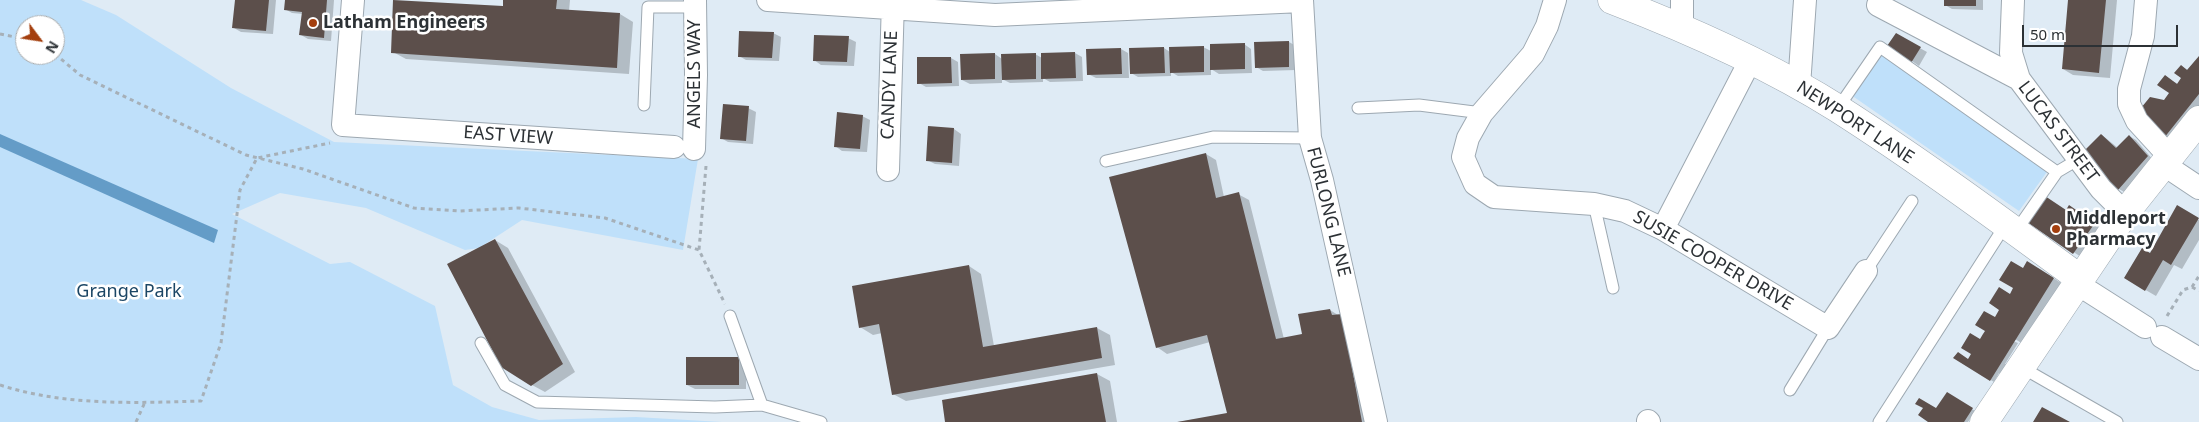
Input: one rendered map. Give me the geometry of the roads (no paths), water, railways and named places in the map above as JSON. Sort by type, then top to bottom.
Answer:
[{"type":"street","name":"EAST VIEW","points":[[352,0],[338,133],[684,148]]},
{"type":"street","points":[[768,0],[893,4],[995,15],[1056,6],[1302,0]]},
{"type":"street","name":"FURLONG LANE","points":[[1302,0],[1310,138],[1322,180],[1376,422]]},
{"type":"street","name":"SUSIE COOPER DRIVE","points":[[1555,0],[1547,26],[1533,54],[1482,113],[1468,138],[1463,157],[1475,184],[1494,197],[1594,204],[1624,211],[1663,229],[1828,328]]},
{"type":"street","name":"NEWPORT LANE","points":[[1612,0],[1682,27],[1799,86],[1838,108],[2011,228],[2078,280]]},
{"type":"street","points":[[1682,0],[1682,27]]},
{"type":"street","points":[[1799,86],[1805,0]]},
{"type":"street","points":[[2013,0],[2011,53],[2019,79]]},
{"type":"street","points":[[2146,0],[2143,36],[2129,90],[2129,104],[2138,121],[2166,160],[2199,188]]},
{"type":"street","name":"ANGELS WAY","points":[[684,148],[696,75],[695,3]]},
{"type":"street","name":"CANDY LANE","points":[[888,170],[893,4]]},
{"type":"street","name":"LUCAS STREET","points":[[1878,5],[2019,79],[2101,188],[2124,213]]},
{"type":"street","points":[[1663,229],[1750,61]]},
{"type":"street","points":[[1984,422],[2124,213],[2199,120]]},
{"type":"street","points":[[1828,328],[1866,271]]},
{"type":"street","points":[[2078,280],[2157,328],[2199,359]]},
{"type":"lane","points":[[644,105],[648,7],[695,3]]},
{"type":"lane","points":[[1838,108],[1880,47],[2057,172]]},
{"type":"lane","points":[[1358,108],[1419,105],[1482,113]]},
{"type":"lane","points":[[1106,160],[1212,137],[1310,138]]},
{"type":"lane","points":[[1879,422],[2011,228],[2057,172],[2079,159]]},
{"type":"lane","points":[[1866,271],[1912,201]]},
{"type":"lane","points":[[1594,204],[1613,288]]},
{"type":"lane","points":[[730,316],[762,405]]},
{"type":"lane","points":[[1790,390],[1828,328]]},
{"type":"lane","points":[[481,344],[505,385],[537,402],[706,406],[762,405],[822,422]]},
{"type":"lane","points":[[2021,366],[2117,422]]},
{"type":"water","points":[[0,134],[218,230],[214,243],[0,147]]},
{"type":"place","name":"Latham Engineers","points":[[313,23]]},
{"type":"place","name":"Middleport Pharmacy","points":[[2056,229]]},
{"type":"park label","name":"Grange Park","points":[[129,292]]}]
